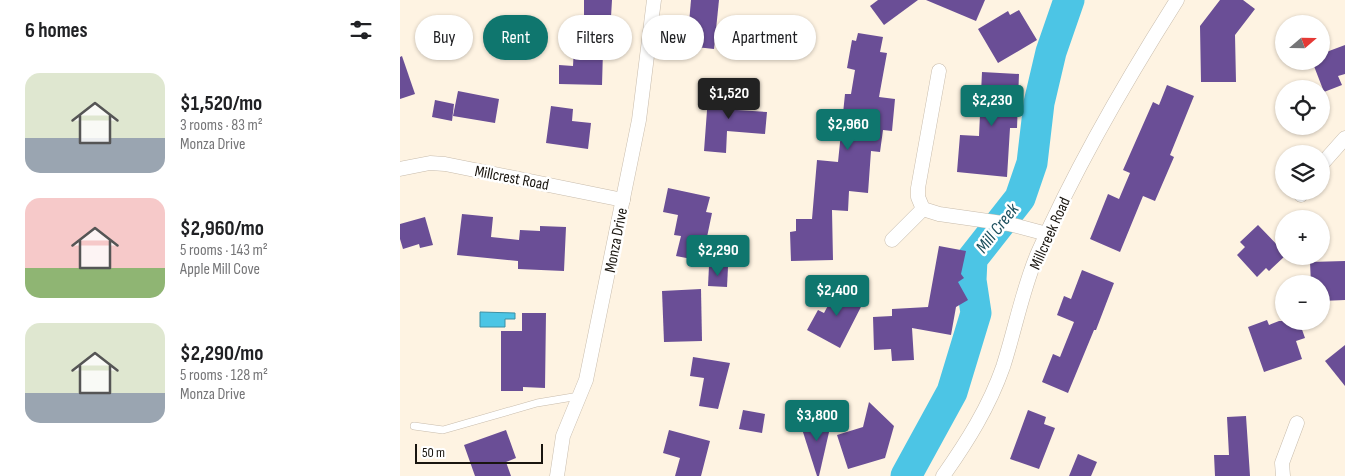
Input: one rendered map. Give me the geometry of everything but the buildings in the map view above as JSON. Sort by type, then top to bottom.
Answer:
[{"type":"street","name":"Monza Drive","points":[[557,476],[564,436],[586,380],[623,200],[639,120],[654,0]]},
{"type":"street","name":"Millcreek Road","points":[[943,476],[962,450],[987,404],[1002,368],[1028,282],[1047,234],[1078,170],[1145,50],[1177,0]]},
{"type":"street","points":[[923,209],[918,197],[918,188],[940,71]]},
{"type":"street","points":[[1330,155],[1345,138]]},
{"type":"street","name":"Millcrest Road","points":[[400,168],[430,163],[444,164],[623,200]]},
{"type":"street","points":[[923,209],[939,214],[1009,224],[1047,234]]},
{"type":"street","points":[[892,240],[923,209]]},
{"type":"street","points":[[1283,476],[1282,463],[1297,423]]},
{"type":"lane","points":[[414,426],[443,430],[537,403],[579,396]]},
{"type":"water","points":[[480,312],[515,313],[515,319],[505,319],[505,327],[480,327]]},
{"type":"waterway","name":"Mill Creek","points":[[906,476],[952,392],[976,313],[971,280],[972,259],[1020,198],[1032,163],[1039,103],[1051,52],[1069,0]]}]
